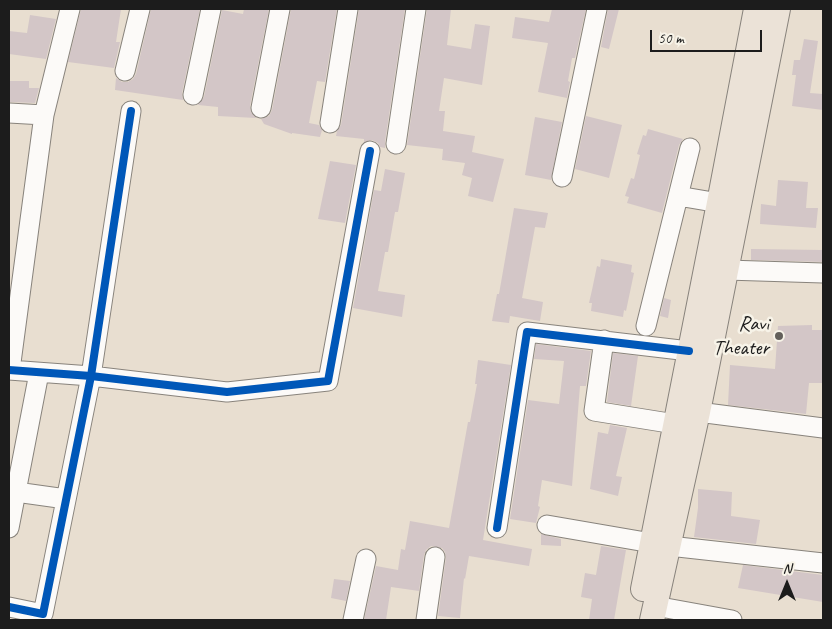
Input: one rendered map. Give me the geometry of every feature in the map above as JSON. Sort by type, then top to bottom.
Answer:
[{"type":"main road","points":[[661,544],[698,412],[719,204],[756,9]]},
{"type":"main road","points":[[648,615],[661,544],[675,424],[690,351],[708,306],[726,270],[778,9]]},
{"type":"street","points":[[70,9],[44,115],[9,370],[91,376],[227,392],[328,381],[370,151]]},
{"type":"street","points":[[125,71],[140,9]]},
{"type":"street","points":[[193,96],[211,9]]},
{"type":"street","points":[[261,108],[280,9]]},
{"type":"street","points":[[330,123],[348,9]]},
{"type":"street","points":[[396,144],[416,9]]},
{"type":"street","points":[[562,177],[597,9]]},
{"type":"street","points":[[9,607],[43,614],[91,376],[131,111]]},
{"type":"street","points":[[9,113],[44,115]]},
{"type":"street","points":[[646,326],[690,148]]},
{"type":"street","points":[[678,196],[719,204]]},
{"type":"street","points":[[726,270],[823,272]]},
{"type":"street","points":[[497,528],[527,332],[690,351]]},
{"type":"street","points":[[604,340],[594,412],[675,424]]},
{"type":"street","points":[[9,528],[39,373]]},
{"type":"street","points":[[698,412],[823,428]]},
{"type":"street","points":[[16,492],[66,499]]},
{"type":"street","points":[[547,525],[661,544],[823,563]]},
{"type":"street","points":[[426,620],[435,557]]},
{"type":"street","points":[[353,620],[366,559]]},
{"type":"street","points":[[648,615],[732,620]]},
{"type":"building","points":[[81,9],[121,9],[116,42],[120,42],[114,68],[68,62]]},
{"type":"building","points":[[151,9],[200,9],[182,93],[183,100],[115,90],[116,78],[122,82],[128,82],[136,74]]},
{"type":"building","points":[[244,9],[269,9],[250,106],[251,112],[256,118],[218,116],[218,107],[198,105],[204,97],[222,10],[243,14]]},
{"type":"building","points":[[291,9],[337,9],[325,82],[317,81],[309,123],[319,125],[322,130],[320,137],[292,134],[264,124],[261,119],[269,116],[272,110]]},
{"type":"building","points":[[359,9],[405,9],[385,148],[380,147],[378,143],[372,140],[364,142],[364,139],[336,136],[341,125]]},
{"type":"building","points":[[427,9],[451,9],[447,45],[471,49],[475,24],[490,26],[482,85],[444,78],[439,111],[445,111],[443,131],[475,136],[472,152],[504,159],[493,202],[468,196],[472,178],[462,175],[465,163],[442,160],[443,149],[407,145]]},
{"type":"building","points":[[552,9],[586,9],[575,58],[572,58],[567,98],[538,92],[548,43],[512,38],[515,17],[549,22]]},
{"type":"building","points":[[608,9],[619,9],[609,49],[601,47]]},
{"type":"building","points":[[30,15],[56,19],[46,59],[9,54],[9,31],[27,33]]},
{"type":"building","points":[[804,39],[818,41],[810,93],[823,94],[823,110],[792,106],[796,75],[792,75],[794,60],[800,60]]},
{"type":"building","points":[[9,81],[29,81],[29,88],[39,88],[35,103],[9,102]]},
{"type":"building","points":[[586,116],[622,125],[609,178],[575,169]]},
{"type":"building","points":[[535,117],[562,122],[551,180],[525,175]]},
{"type":"building","points":[[648,129],[683,139],[679,145],[662,213],[627,203],[629,197],[625,196],[631,178],[634,179],[640,155],[637,154],[643,135],[646,136]]},
{"type":"building","points":[[330,161],[356,165],[345,223],[318,219]]},
{"type":"building","points":[[385,169],[405,173],[398,212],[395,212],[388,252],[385,252],[378,291],[405,295],[402,317],[353,308],[374,190],[381,191]]},
{"type":"building","points":[[778,180],[808,182],[806,208],[818,208],[816,228],[760,224],[761,204],[776,206]]},
{"type":"building","points":[[514,208],[548,213],[545,228],[535,227],[522,298],[543,302],[540,321],[510,316],[509,323],[492,321],[497,294],[499,294]]},
{"type":"building","points":[[751,249],[823,250],[823,262],[751,260]]},
{"type":"building","points":[[601,259],[632,265],[631,272],[634,273],[623,317],[591,311],[592,303],[589,303],[597,266],[600,267]]},
{"type":"building","points":[[664,298],[671,300],[668,318],[660,316]]},
{"type":"building","points":[[812,325],[812,330],[823,330],[823,383],[809,383],[806,414],[728,405],[730,365],[775,369],[778,326]]},
{"type":"building","points":[[536,344],[591,351],[586,386],[580,386],[572,486],[542,480],[538,506],[540,507],[536,523],[510,519],[528,400],[559,404],[564,361],[534,359]]},
{"type":"building","points":[[613,353],[638,356],[631,406],[607,402]]},
{"type":"building","points":[[478,360],[511,365],[483,540],[532,549],[529,566],[469,556],[464,578],[460,618],[438,616],[446,558],[442,548],[431,546],[424,555],[419,591],[391,587],[386,620],[364,620],[376,566],[398,570],[401,549],[405,550],[410,521],[449,528],[468,422],[470,422],[477,384],[475,384]]},
{"type":"building","points":[[610,425],[627,428],[616,476],[622,477],[618,496],[590,489],[598,432],[608,434]]},
{"type":"building","points":[[698,489],[732,492],[731,516],[760,520],[756,544],[694,537],[698,508]]},
{"type":"building","points":[[541,534],[561,539],[561,546],[541,545]]},
{"type":"building","points":[[601,546],[626,550],[614,620],[589,620],[592,599],[581,597],[585,573],[596,575]]},
{"type":"building","points":[[743,565],[823,575],[823,602],[738,588]]},
{"type":"building","points":[[334,579],[350,581],[346,601],[331,598]]},
{"type":"cycle path","points":[[9,607],[43,614],[91,376],[131,111]]},
{"type":"cycle path","points":[[9,370],[91,376],[227,392],[328,381],[370,151]]},
{"type":"cycle path","points":[[497,528],[527,332],[689,351]]},
{"type":"place","name":"Ravi Theater","points":[[779,336]]}]
